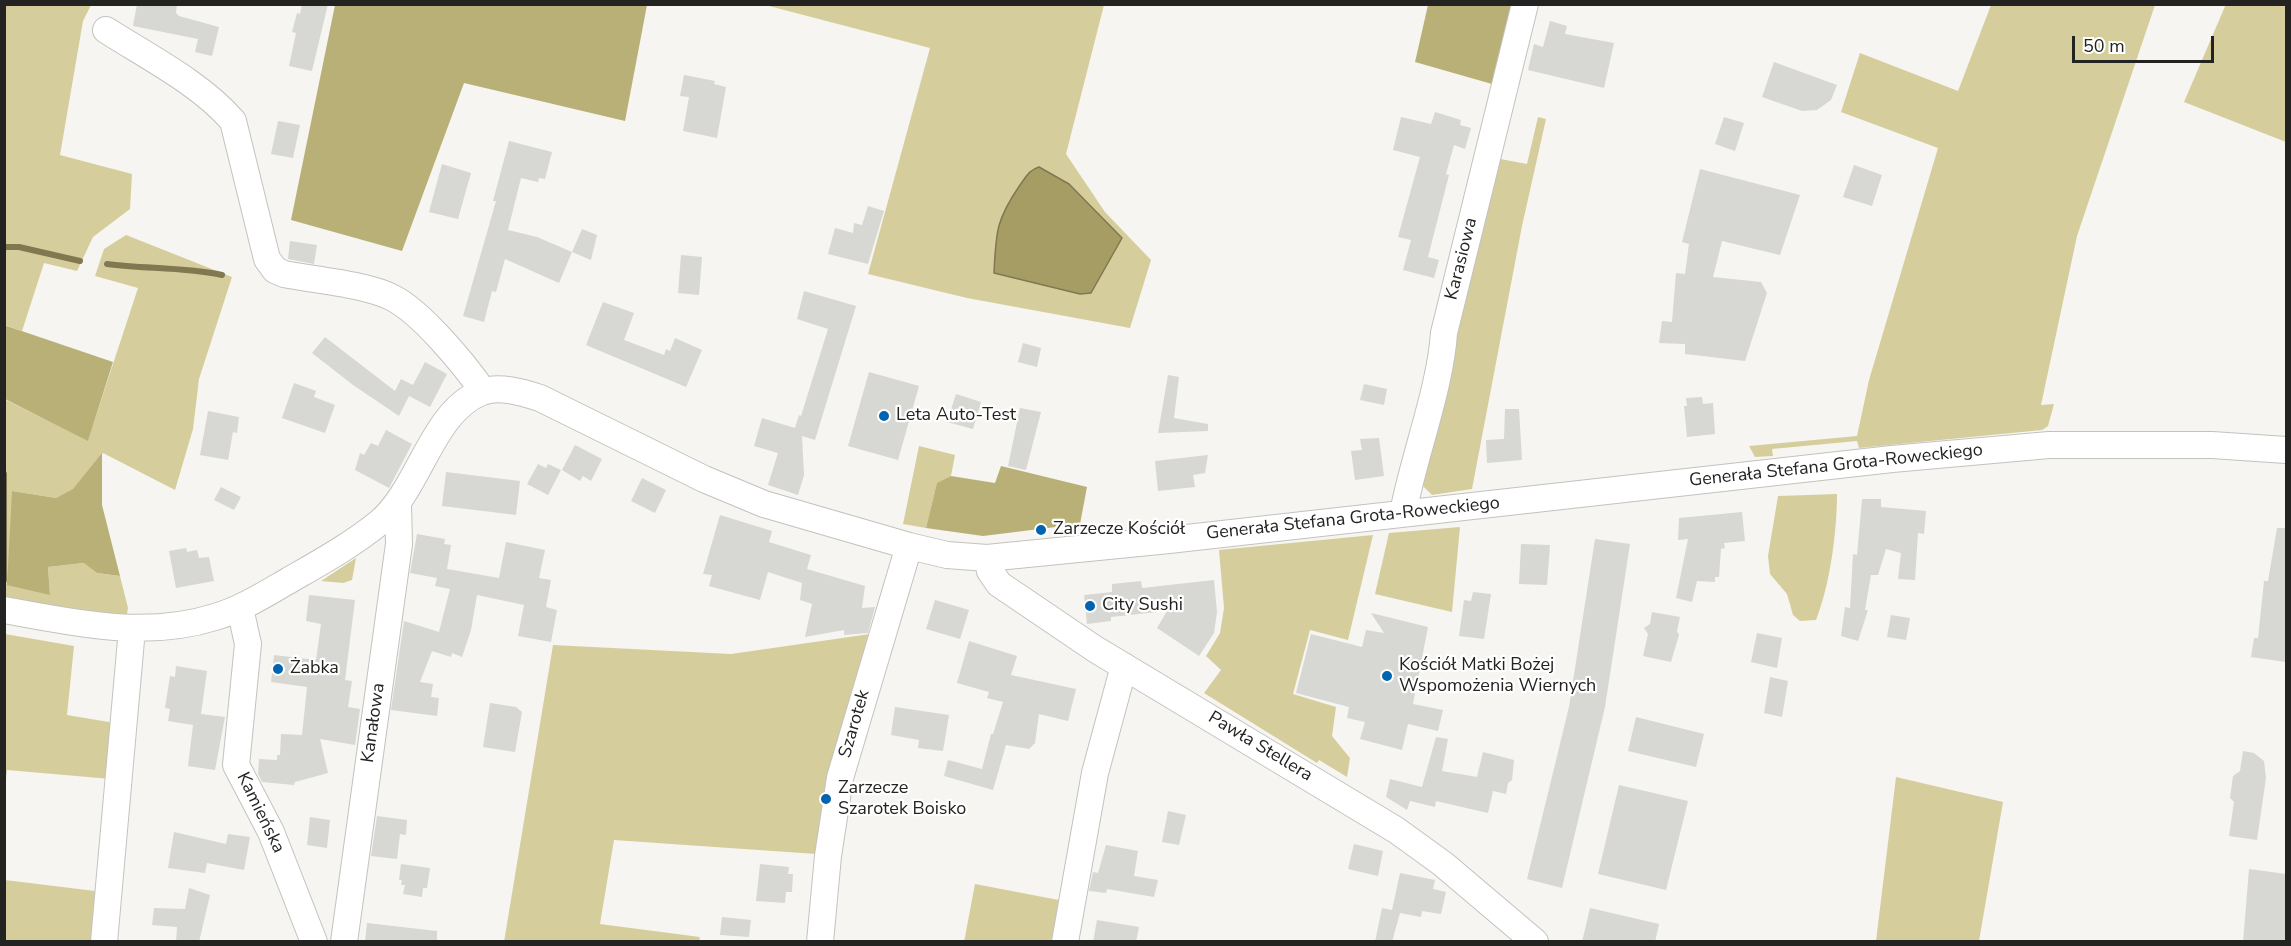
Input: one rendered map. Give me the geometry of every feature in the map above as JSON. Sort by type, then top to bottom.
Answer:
[{"type":"street","name":"Karasiowa","points":[[1403,513],[1412,464],[1442,357],[1444,333],[1525,4]]},
{"type":"street","points":[[4,610],[132,629],[186,625],[240,608],[356,539],[398,504],[447,421],[458,408],[483,391],[463,362],[393,298],[378,292],[284,274],[275,270],[267,259],[233,121],[225,111],[185,81],[106,30]]},
{"type":"street","name":"Generała Stefana Grota-Roweckiego","points":[[483,391],[519,392],[540,398],[704,479],[764,504],[909,546],[947,555],[987,558],[2049,445],[2212,445],[2286,450]]},
{"type":"street","name":"Kanałowa","points":[[344,942],[399,544],[398,504]]},
{"type":"street","name":"Szarotek","points":[[820,942],[828,855],[840,778],[909,546]]},
{"type":"street","name":"Pawła Stellera","points":[[987,558],[990,571],[999,584],[1124,666],[1396,830],[1443,864],[1535,942]]},
{"type":"street","name":"Kamieńska","points":[[240,608],[248,644],[236,765],[271,832],[314,942]]},
{"type":"street","points":[[104,942],[132,629]]},
{"type":"street","points":[[1065,942],[1095,773],[1124,666]]},
{"type":"shaded area","points":[[2226,4],[2286,5],[2286,142],[2184,102]]},
{"type":"shaded area","points":[[5,5],[91,5],[83,21],[60,155],[132,174],[130,209],[93,237],[77,271],[44,263],[22,331],[5,325]]},
{"type":"shaded area","points":[[335,5],[647,5],[625,121],[464,83],[402,251],[291,220]]},
{"type":"shaded area","points":[[765,5],[1104,5],[1066,154],[1105,212],[1151,260],[1130,328],[967,298],[868,274],[930,48]]},
{"type":"shaded area","points":[[1428,5],[1515,5],[1492,84],[1415,62]]},
{"type":"shaded area","points":[[1991,5],[2155,5],[2077,236],[2041,405],[2054,404],[2048,426],[2042,430],[1859,448],[1857,441],[1772,449],[1773,456],[1755,457],[1749,446],[1857,436],[1869,380],[1938,148],[1841,112],[1860,53],[1958,91]]},
{"type":"shaded area","points":[[1538,117],[1546,119],[1522,226],[1472,489],[1432,495],[1420,483],[1495,158],[1527,164]]},
{"type":"shaded area","points":[[1039,167],[1069,184],[1122,238],[1091,293],[1080,294],[994,273],[997,236],[1002,217],[1026,177]]},
{"type":"shaded area","points":[[126,235],[232,277],[199,379],[193,429],[175,490],[103,453],[73,490],[56,498],[12,491],[50,595],[48,567],[85,563],[97,573],[120,576],[128,608],[126,619],[5,601],[4,399],[88,440],[138,288],[95,276],[104,249]]},
{"type":"shaded area","points":[[4,325],[113,362],[88,441],[5,399]]},
{"type":"shaded area","points":[[919,446],[955,455],[951,476],[937,484],[926,528],[903,524]]},
{"type":"shaded area","points":[[102,453],[102,505],[120,576],[97,573],[84,563],[48,567],[50,595],[7,585],[12,491],[56,498],[73,489]]},
{"type":"shaded area","points":[[1001,466],[1087,487],[1080,524],[983,536],[926,528],[937,483],[951,476],[995,483]]},
{"type":"shaded area","points":[[1837,494],[1832,558],[1821,606],[1816,620],[1800,621],[1793,615],[1787,594],[1770,574],[1768,556],[1778,496]]},
{"type":"shaded area","points":[[1460,527],[1452,612],[1375,594],[1389,533]]},
{"type":"shaded area","points":[[1373,535],[1348,640],[1310,630],[1293,694],[1336,707],[1332,736],[1350,758],[1347,777],[1319,760],[1317,763],[1204,693],[1221,670],[1206,656],[1220,633],[1224,608],[1219,550]]},
{"type":"shaded area","points":[[356,558],[352,580],[343,583],[321,581]]},
{"type":"shaded area","points":[[877,633],[822,807],[816,854],[614,840],[600,924],[700,937],[699,941],[504,942],[553,645],[731,654]]},
{"type":"shaded area","points":[[5,634],[74,646],[67,715],[115,723],[111,779],[7,770],[5,788]]},
{"type":"shaded area","points":[[1896,777],[2003,802],[1979,941],[1876,941]]},
{"type":"shaded area","points":[[5,880],[103,892],[98,941],[5,942]]},
{"type":"shaded area","points":[[975,884],[1064,901],[1057,941],[964,942]]},
{"type":"building","points":[[137,4],[177,4],[176,13],[179,16],[219,27],[212,56],[195,52],[198,39],[133,26]]},
{"type":"building","points":[[302,4],[328,4],[312,71],[289,66],[296,33],[292,32]]},
{"type":"building","points":[[1550,21],[1567,26],[1565,34],[1614,43],[1604,88],[1528,70],[1534,44],[1543,47]]},
{"type":"building","points":[[1774,62],[1837,85],[1831,100],[1817,110],[1802,111],[1762,97]]},
{"type":"building","points":[[684,75],[715,81],[714,84],[726,87],[717,138],[683,131],[689,97],[680,96]]},
{"type":"building","points":[[1435,112],[1461,120],[1460,125],[1471,128],[1465,149],[1454,145],[1446,174],[1449,175],[1428,257],[1439,260],[1434,278],[1403,270],[1411,240],[1398,237],[1420,157],[1393,150],[1401,117],[1431,124]]},
{"type":"building","points":[[1724,117],[1744,123],[1735,151],[1715,144]]},
{"type":"building","points":[[278,121],[300,125],[293,158],[271,154]]},
{"type":"building","points":[[509,141],[552,152],[545,179],[539,178],[538,182],[521,178],[508,230],[537,237],[572,252],[559,283],[505,259],[496,292],[492,291],[484,322],[463,316],[496,201],[493,201]]},
{"type":"building","points":[[442,164],[471,173],[458,219],[429,212]]},
{"type":"building","points":[[1854,165],[1882,175],[1872,206],[1843,197]]},
{"type":"building","points":[[1700,169],[1800,195],[1780,255],[1722,241],[1713,277],[1761,282],[1767,293],[1745,361],[1685,354],[1685,344],[1659,343],[1662,321],[1672,322],[1676,273],[1685,274],[1689,244],[1682,242]]},
{"type":"building","points":[[868,206],[884,211],[868,264],[828,254],[835,228],[853,233],[854,223],[862,225]]},
{"type":"building","points":[[582,229],[597,235],[591,260],[572,252]]},
{"type":"building","points":[[290,241],[317,245],[314,264],[288,259]]},
{"type":"building","points":[[681,255],[702,257],[699,295],[678,293]]},
{"type":"building","points":[[804,291],[856,306],[815,440],[802,436],[804,475],[798,495],[768,485],[778,453],[754,446],[762,418],[795,428],[799,415],[801,416],[828,329],[797,319]]},
{"type":"building","points":[[603,302],[634,313],[624,340],[664,355],[666,349],[670,351],[675,338],[702,350],[686,387],[586,345]]},
{"type":"building","points":[[325,337],[395,391],[401,379],[413,385],[425,362],[447,374],[430,407],[409,396],[399,416],[353,385],[312,353]]},
{"type":"building","points":[[1023,343],[1041,348],[1037,367],[1018,362]]},
{"type":"building","name":"Leta Auto-Test","points":[[869,372],[919,386],[898,460],[848,446]]},
{"type":"building","points":[[1168,375],[1179,377],[1174,418],[1208,424],[1208,431],[1158,433]]},
{"type":"building","points":[[294,383],[316,391],[314,397],[335,405],[325,433],[282,418]]},
{"type":"building","points":[[1364,384],[1387,389],[1384,405],[1360,400]]},
{"type":"building","points":[[956,394],[981,402],[973,429],[947,422]]},
{"type":"building","points":[[1702,397],[1703,404],[1713,403],[1715,434],[1687,437],[1684,406],[1687,406],[1686,398]]},
{"type":"building","points":[[1020,408],[1041,412],[1026,470],[1008,466]]},
{"type":"building","points":[[1505,409],[1519,409],[1522,460],[1487,463],[1486,440],[1504,439]]},
{"type":"building","points":[[208,411],[239,417],[237,433],[233,432],[228,460],[200,455]]},
{"type":"building","points":[[386,430],[412,444],[389,488],[355,470],[360,453],[364,455],[371,443],[378,446]]},
{"type":"building","points":[[1379,438],[1384,476],[1355,480],[1351,451],[1362,450],[1360,439]]},
{"type":"building","points":[[575,445],[602,459],[591,481],[583,476],[580,481],[562,470]]},
{"type":"building","points":[[1208,455],[1205,473],[1193,475],[1195,487],[1158,491],[1155,461]]},
{"type":"building","points":[[538,464],[546,468],[548,464],[561,470],[548,495],[527,484]]},
{"type":"building","points":[[446,472],[520,481],[516,515],[442,506]]},
{"type":"building","points":[[642,478],[666,490],[655,513],[631,501]]},
{"type":"building","points":[[221,487],[241,497],[234,510],[214,500]]},
{"type":"building","points":[[1862,499],[1881,499],[1881,507],[1926,511],[1924,534],[1918,533],[1915,580],[1898,579],[1901,553],[1886,549],[1878,575],[1871,575],[1865,610],[1868,610],[1858,641],[1841,636],[1845,607],[1850,608],[1853,554],[1857,555]]},
{"type":"building","points":[[1742,512],[1745,541],[1724,543],[1725,548],[1721,549],[1719,577],[1715,577],[1715,582],[1697,581],[1692,602],[1676,598],[1688,539],[1678,540],[1679,518]]},
{"type":"building","points":[[720,515],[772,531],[769,542],[811,555],[807,569],[865,586],[862,608],[875,607],[868,633],[844,635],[844,630],[805,637],[812,604],[800,600],[802,583],[768,572],[760,600],[709,586],[712,575],[703,574]]},
{"type":"building","points":[[2277,528],[2286,528],[2286,662],[2251,657],[2254,638],[2258,638],[2264,581],[2268,581]]},
{"type":"building","points":[[417,534],[445,539],[444,544],[451,545],[447,569],[499,578],[506,542],[545,550],[539,578],[551,580],[546,607],[557,610],[551,642],[518,636],[524,605],[477,595],[471,630],[462,657],[452,653],[451,657],[432,651],[420,682],[433,684],[431,697],[439,698],[437,716],[391,710],[404,621],[439,632],[450,589],[435,586],[437,578],[410,573]]},
{"type":"building","points":[[1595,539],[1630,544],[1605,707],[1562,888],[1527,879],[1569,707]]},
{"type":"building","points":[[1521,544],[1550,545],[1547,585],[1519,584]]},
{"type":"building","points":[[186,548],[187,552],[197,550],[199,558],[209,557],[214,581],[176,588],[169,551]]},
{"type":"building","points":[[1214,580],[1217,612],[1214,633],[1199,656],[1157,628],[1167,611],[1111,617],[1111,621],[1087,624],[1084,595],[1112,592],[1112,584],[1141,581],[1142,588]]},
{"type":"building","points":[[1473,592],[1491,594],[1484,639],[1459,636],[1464,600],[1471,601]]},
{"type":"building","points":[[309,595],[355,600],[345,680],[352,681],[348,707],[360,709],[355,745],[320,739],[328,773],[295,782],[294,785],[262,782],[258,774],[259,759],[277,760],[277,755],[280,755],[281,734],[302,735],[307,687],[271,682],[274,655],[316,660],[321,624],[306,621]]},
{"type":"building","points":[[935,600],[969,610],[960,639],[926,629]]},
{"type":"building","points":[[1652,612],[1680,617],[1677,631],[1679,635],[1671,662],[1643,656],[1648,634],[1644,628],[1650,624]]},
{"type":"building","points":[[1371,613],[1428,627],[1413,704],[1443,710],[1438,731],[1408,724],[1402,750],[1360,739],[1365,722],[1347,718],[1349,707],[1296,693],[1311,634],[1362,647],[1366,630],[1384,633]]},
{"type":"building","points":[[1891,615],[1910,618],[1906,640],[1887,637]]},
{"type":"building","points":[[1757,633],[1782,638],[1777,668],[1751,662]]},
{"type":"building","points":[[969,641],[1017,656],[1011,675],[1076,689],[1068,721],[1039,714],[1035,743],[1029,749],[1006,745],[993,790],[944,776],[948,760],[982,769],[991,734],[993,734],[1003,702],[987,698],[989,692],[957,683]]},
{"type":"building","points":[[176,666],[207,671],[201,714],[225,717],[215,770],[188,766],[193,725],[168,721],[170,709],[165,708],[170,676],[175,677]]},
{"type":"building","points":[[1770,677],[1788,681],[1782,717],[1764,713]]},
{"type":"building","points":[[490,703],[516,707],[522,712],[515,752],[483,747]]},
{"type":"building","points":[[895,707],[949,715],[943,751],[918,748],[919,740],[891,735]]},
{"type":"building","points":[[1636,717],[1704,734],[1696,767],[1628,751]]},
{"type":"building","points":[[1436,737],[1448,739],[1442,771],[1477,777],[1483,752],[1514,760],[1512,780],[1508,783],[1506,794],[1493,791],[1488,813],[1436,801],[1435,807],[1410,801],[1407,810],[1386,797],[1390,779],[1422,787]]},
{"type":"building","points":[[2243,751],[2254,753],[2264,761],[2266,778],[2257,840],[2229,836],[2234,802],[2230,798],[2233,776],[2240,771]]},
{"type":"building","points":[[1619,785],[1688,801],[1666,890],[1598,874]]},
{"type":"building","points":[[1168,811],[1186,815],[1179,845],[1162,842]]},
{"type":"building","points":[[377,816],[407,820],[406,835],[400,834],[397,859],[371,856]]},
{"type":"building","points":[[310,817],[330,820],[327,848],[307,845]]},
{"type":"building","points":[[174,832],[226,844],[228,834],[250,837],[244,870],[207,863],[205,873],[168,868]]},
{"type":"building","points":[[1354,844],[1383,851],[1378,876],[1348,869]]},
{"type":"building","points":[[1106,845],[1138,851],[1134,876],[1158,880],[1154,897],[1107,889],[1106,893],[1089,891],[1093,872],[1098,873]]},
{"type":"building","points":[[401,864],[430,868],[427,888],[423,888],[422,897],[403,894],[405,885],[401,885],[402,880],[399,880]]},
{"type":"building","points":[[760,864],[789,867],[788,874],[793,874],[792,892],[786,892],[785,903],[756,901]]},
{"type":"building","points":[[2249,869],[2286,874],[2286,942],[2243,942]]},
{"type":"building","points":[[1400,873],[1435,880],[1433,889],[1446,892],[1441,914],[1422,911],[1421,917],[1400,913],[1392,942],[1375,942],[1382,908],[1392,910]]},
{"type":"building","points":[[189,888],[210,895],[199,942],[176,942],[177,927],[152,925],[154,908],[185,909]]},
{"type":"building","points":[[1590,908],[1659,924],[1655,942],[1582,942]]},
{"type":"building","points":[[722,917],[751,920],[749,937],[720,935]]},
{"type":"building","points":[[1097,920],[1139,927],[1136,942],[1093,942]]},
{"type":"building","points":[[367,923],[437,931],[437,942],[365,942]]},
{"type":"waterway","points":[[4,247],[19,247],[80,261]]},
{"type":"waterway","points":[[107,264],[222,275]]},
{"type":"waterway","points":[[4,474],[4,580]]},
{"type":"place","name":"Leta Auto-Test","points":[[884,416]]},
{"type":"place","name":"Zarzecze Kościół","points":[[1041,530]]},
{"type":"place","name":"City Sushi","points":[[1090,606]]},
{"type":"place","name":"Żabka","points":[[278,669]]},
{"type":"place","name":"Kościół Matki Bożej Wspomożenia Wiernych","points":[[1387,676]]},
{"type":"place","name":"Zarzecze Szarotek Boisko","points":[[826,799]]}]
